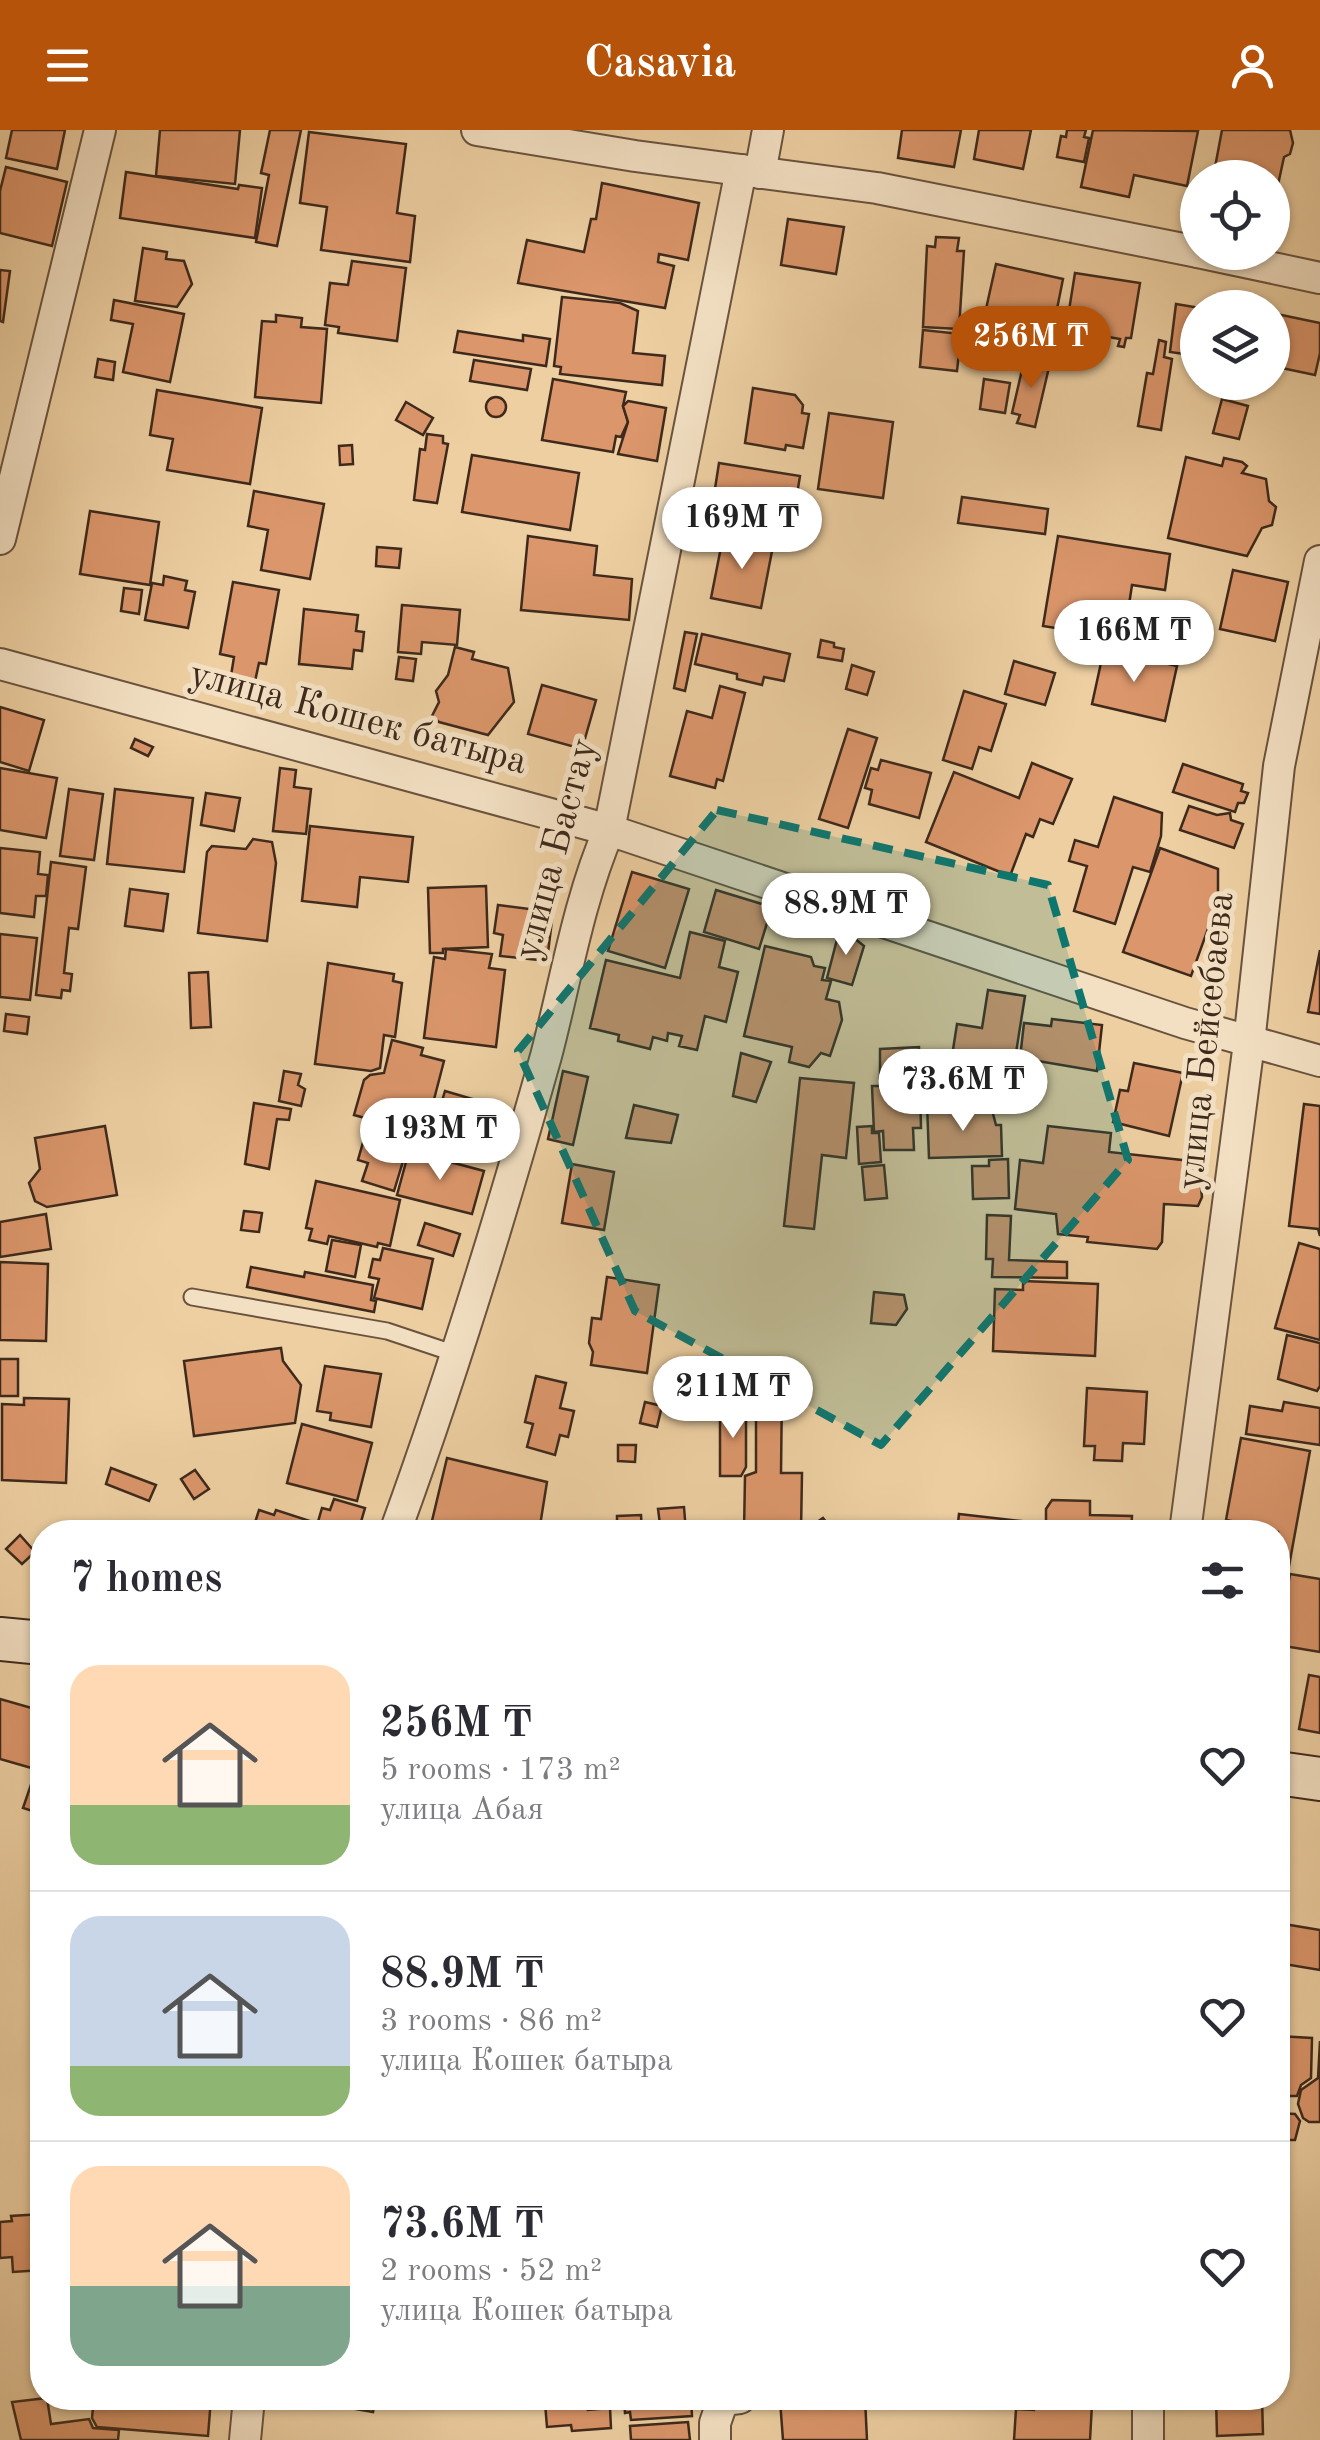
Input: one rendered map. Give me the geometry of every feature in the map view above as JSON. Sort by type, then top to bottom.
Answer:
[{"type":"street","points":[[0,539],[100,130]]},
{"type":"street","points":[[478,130],[877,188],[1180,248]]},
{"type":"street","name":"улица Бастау","points":[[399,1520],[456,1354],[546,1056],[592,872],[609,830],[750,172],[768,130]]},
{"type":"street","points":[[1282,270],[1320,278]]},
{"type":"street","name":"улица Бейсебаева","points":[[1187,1520],[1249,1042],[1279,766],[1320,561]]},
{"type":"street","name":"улица Кошек батыра","points":[[0,664],[609,830],[1249,1042],[1320,1062]]},
{"type":"street","points":[[0,1639],[30,1642]]},
{"type":"street","points":[[1290,1775],[1320,1779]]},
{"type":"street","points":[[245,2440],[248,2410]]},
{"type":"street","points":[[715,2440],[719,2410]]},
{"type":"street","points":[[1148,2410],[1148,2440]]},
{"type":"lane","points":[[192,1297],[388,1331],[456,1354]]},
{"type":"highlighted area","points":[[717,810],[1048,885],[1128,1160],[881,1445],[635,1311],[518,1051]]},
{"type":"building","points":[[12,130],[65,130],[57,169],[6,158]]},
{"type":"building","points":[[160,130],[240,130],[235,184],[156,176]]},
{"type":"building","points":[[270,130],[301,130],[277,246],[256,242],[269,175],[261,173]]},
{"type":"building","points":[[902,130],[961,130],[954,167],[898,158]]},
{"type":"building","points":[[979,130],[1031,130],[1023,169],[974,159]]},
{"type":"building","points":[[1067,130],[1086,130],[1084,137],[1089,138],[1084,162],[1057,157],[1061,136],[1066,137]]},
{"type":"building","points":[[1093,130],[1198,131],[1192,160],[1180,160],[1180,185],[1134,175],[1129,197],[1081,187]]},
{"type":"building","points":[[1222,130],[1290,130],[1293,143],[1283,160],[1216,160]]},
{"type":"building","points":[[309,132],[406,144],[397,213],[415,216],[410,262],[321,250],[327,207],[300,203]]},
{"type":"building","points":[[6,167],[67,182],[52,246],[0,233],[0,191]]},
{"type":"building","points":[[126,172],[238,189],[239,185],[262,188],[255,238],[120,218]]},
{"type":"building","points":[[602,183],[699,203],[688,260],[659,254],[658,262],[674,266],[665,308],[518,283],[527,240],[584,252],[591,219],[596,219]]},
{"type":"building","points":[[788,219],[844,227],[836,274],[781,265]]},
{"type":"building","points":[[936,237],[959,238],[957,251],[964,251],[959,329],[923,327],[927,246],[935,247]]},
{"type":"building","points":[[143,248],[167,252],[166,259],[184,261],[192,284],[177,307],[135,301]]},
{"type":"building","points":[[352,261],[406,268],[397,341],[338,333],[339,327],[325,325],[330,283],[348,285]]},
{"type":"building","points":[[996,264],[1063,279],[1053,329],[1006,319],[1004,332],[982,327]]},
{"type":"building","points":[[0,270],[10,271],[3,322],[0,321]]},
{"type":"building","points":[[1075,273],[1140,283],[1131,338],[1126,338],[1124,347],[1118,346],[1120,339],[1091,334],[1087,367],[1053,361],[1058,328],[1066,329]]},
{"type":"building","points":[[562,297],[620,303],[638,311],[633,353],[665,356],[662,385],[560,374],[561,367],[554,366]]},
{"type":"building","points":[[114,300],[184,314],[170,382],[123,372],[133,324],[111,320]]},
{"type":"building","points":[[1176,304],[1180,305],[1180,353],[1170,352]]},
{"type":"building","points":[[276,315],[302,318],[301,327],[327,329],[321,403],[255,397],[262,321],[276,322]]},
{"type":"building","points":[[1290,317],[1320,323],[1315,375],[1290,370]]},
{"type":"building","points":[[923,330],[961,334],[957,371],[920,367]]},
{"type":"building","points":[[458,331],[523,341],[523,335],[550,339],[546,366],[454,352]]},
{"type":"building","points":[[1159,340],[1166,342],[1164,357],[1172,359],[1161,430],[1138,426],[1147,373],[1153,374]]},
{"type":"building","points":[[1025,357],[1050,363],[1035,427],[1017,423],[1020,415],[1012,413]]},
{"type":"building","points":[[98,359],[115,362],[113,380],[95,377]]},
{"type":"building","points":[[474,360],[531,369],[527,390],[470,381]]},
{"type":"building","points":[[553,379],[626,392],[623,406],[628,422],[621,437],[616,436],[613,452],[542,440]]},
{"type":"building","points":[[984,379],[1010,383],[1005,413],[980,409]]},
{"type":"building","points":[[753,388],[795,395],[803,405],[802,413],[809,414],[803,448],[786,445],[785,450],[745,443]]},
{"type":"building","points":[[157,390],[262,408],[250,484],[167,470],[173,439],[150,435]]},
{"type":"building","points":[[492,397],[500,397],[506,407],[500,417],[492,417],[486,411],[486,403]]},
{"type":"building","points":[[1222,400],[1248,406],[1239,439],[1213,433]]},
{"type":"building","points":[[628,401],[666,408],[657,461],[618,454],[628,422],[623,406]]},
{"type":"building","points":[[406,402],[433,418],[423,435],[396,420]]},
{"type":"building","points":[[829,413],[893,422],[883,498],[818,489]]},
{"type":"building","points":[[427,434],[443,436],[443,443],[448,444],[437,503],[414,500],[420,449],[425,450]]},
{"type":"building","points":[[352,445],[353,464],[340,465],[339,446]]},
{"type":"building","points":[[472,455],[579,473],[570,530],[462,512]]},
{"type":"building","points":[[1186,457],[1222,466],[1224,458],[1242,462],[1247,466],[1242,473],[1266,479],[1269,501],[1276,507],[1272,525],[1262,528],[1247,556],[1168,538]]},
{"type":"building","points":[[719,463],[800,476],[795,507],[714,495]]},
{"type":"building","points":[[254,491],[324,504],[310,579],[261,570],[268,530],[248,526]]},
{"type":"building","points":[[962,497],[1048,509],[1045,534],[958,523]]},
{"type":"building","points":[[90,511],[159,522],[150,585],[80,574]]},
{"type":"building","points":[[528,536],[597,546],[594,575],[632,579],[629,620],[521,610]]},
{"type":"building","points":[[1058,536],[1170,554],[1165,590],[1132,585],[1127,618],[1117,613],[1106,636],[1043,626]]},
{"type":"building","points":[[723,537],[773,546],[761,608],[711,598]]},
{"type":"building","points":[[377,547],[401,549],[399,568],[376,566]]},
{"type":"building","points":[[1233,570],[1288,582],[1275,641],[1220,629]]},
{"type":"building","points":[[164,576],[187,581],[185,590],[195,592],[188,628],[145,620],[152,583],[163,585]]},
{"type":"building","points":[[233,582],[279,590],[266,664],[259,663],[254,686],[230,682],[234,657],[220,654]]},
{"type":"building","points":[[124,588],[142,590],[139,614],[121,611]]},
{"type":"building","points":[[402,605],[460,610],[457,645],[422,642],[421,654],[398,652]]},
{"type":"building","points":[[304,609],[358,615],[356,631],[364,632],[362,651],[354,650],[352,669],[299,664]]},
{"type":"building","points":[[685,632],[697,634],[685,691],[674,688]]},
{"type":"building","points":[[702,634],[790,654],[784,681],[764,677],[762,685],[737,679],[737,674],[695,664]]},
{"type":"building","points":[[821,640],[844,649],[842,661],[818,657]]},
{"type":"building","points":[[455,647],[474,652],[472,659],[508,668],[514,702],[488,735],[439,722],[432,716],[439,702],[436,691],[448,675]]},
{"type":"building","points":[[1104,649],[1177,666],[1165,721],[1092,704]]},
{"type":"building","points":[[399,657],[416,659],[413,681],[396,679]]},
{"type":"building","points":[[1014,661],[1055,673],[1045,705],[1005,694]]},
{"type":"building","points":[[852,665],[874,672],[867,695],[846,689]]},
{"type":"building","points":[[542,685],[596,700],[582,749],[528,734]]},
{"type":"building","points":[[720,686],[745,693],[723,781],[717,779],[715,788],[670,776],[687,711],[712,718]]},
{"type":"building","points":[[964,691],[1006,704],[991,751],[979,747],[972,769],[943,760]]},
{"type":"building","points":[[0,707],[44,720],[29,771],[0,762]]},
{"type":"building","points":[[848,729],[877,738],[848,828],[819,819]]},
{"type":"building","points":[[135,739],[153,747],[148,756],[131,748]]},
{"type":"building","points":[[881,760],[931,773],[919,818],[869,804],[872,790],[865,788],[871,768],[878,770]]},
{"type":"building","points":[[1032,763],[1072,779],[1053,824],[1040,819],[1033,837],[1026,834],[1010,876],[926,842],[954,772],[1019,798]]},
{"type":"building","points":[[1183,764],[1243,784],[1241,791],[1248,793],[1244,803],[1238,803],[1235,812],[1173,792]]},
{"type":"building","points":[[0,768],[57,778],[46,838],[0,830]]},
{"type":"building","points":[[280,768],[296,770],[294,787],[311,789],[306,834],[273,831]]},
{"type":"building","points":[[69,789],[103,794],[94,860],[60,856]]},
{"type":"building","points":[[115,789],[193,798],[184,872],[107,864]]},
{"type":"building","points":[[206,793],[240,798],[234,831],[201,825]]},
{"type":"building","points":[[1114,797],[1162,813],[1161,836],[1150,872],[1133,867],[1115,924],[1074,911],[1087,866],[1069,861],[1075,840],[1098,847]]},
{"type":"building","points":[[1189,806],[1217,815],[1230,813],[1231,820],[1243,824],[1234,848],[1180,830]]},
{"type":"building","points":[[310,826],[413,837],[408,882],[360,877],[357,907],[302,901]]},
{"type":"building","points":[[253,839],[272,842],[276,863],[267,941],[198,933],[207,852],[212,846],[246,849]]},
{"type":"building","points":[[0,848],[40,852],[38,874],[48,875],[46,896],[36,896],[34,917],[0,913]]},
{"type":"building","points":[[1160,848],[1218,869],[1218,901],[1191,976],[1123,952]]},
{"type":"building","points":[[51,862],[86,867],[78,929],[69,928],[64,973],[72,974],[70,991],[62,990],[61,998],[36,995]]},
{"type":"building","points":[[632,872],[689,889],[665,968],[608,951]]},
{"type":"building","points":[[486,886],[488,947],[430,953],[428,888]]},
{"type":"building","points":[[130,889],[168,894],[163,931],[125,926]]},
{"type":"building","points":[[716,890],[772,907],[759,949],[704,932]]},
{"type":"building","points":[[498,905],[553,912],[547,961],[500,956],[503,935],[494,933]]},
{"type":"building","points":[[840,928],[856,932],[854,938],[864,946],[852,985],[827,978]]},
{"type":"building","points":[[690,932],[725,941],[719,967],[738,972],[726,1022],[705,1016],[697,1050],[679,1046],[682,1036],[668,1033],[667,1041],[653,1037],[650,1049],[618,1041],[619,1035],[590,1028],[606,960],[680,978]]},
{"type":"building","points":[[0,934],[37,938],[30,1000],[0,997]]},
{"type":"building","points":[[765,946],[811,957],[814,966],[825,968],[822,980],[831,981],[826,999],[839,1002],[842,1020],[830,1056],[821,1053],[809,1067],[789,1062],[792,1047],[744,1036]]},
{"type":"building","points":[[446,949],[492,954],[489,968],[505,970],[496,1047],[424,1038],[434,957],[445,959]]},
{"type":"building","points":[[1320,950],[1320,1014],[1308,1012]]},
{"type":"building","points":[[328,963],[394,974],[393,981],[402,983],[395,1037],[384,1035],[380,1068],[371,1071],[315,1064]]},
{"type":"building","points":[[208,972],[211,1027],[191,1028],[189,973]]},
{"type":"building","points":[[988,990],[1025,996],[1015,1059],[1018,1066],[1008,1080],[1003,1110],[945,1101],[957,1024],[982,1028]]},
{"type":"building","points":[[6,1014],[29,1017],[27,1034],[4,1031]]},
{"type":"building","points":[[1052,1019],[1102,1025],[1097,1071],[1020,1058],[1024,1023],[1051,1026]]},
{"type":"building","points":[[392,1040],[423,1048],[421,1055],[444,1061],[425,1134],[354,1115],[364,1080],[384,1073]]},
{"type":"building","points":[[919,1047],[921,1128],[913,1128],[914,1150],[884,1150],[883,1131],[874,1132],[872,1086],[880,1086],[880,1049]]},
{"type":"building","points":[[741,1053],[771,1062],[756,1102],[733,1096]]},
{"type":"building","points":[[1134,1063],[1183,1073],[1169,1136],[1113,1122],[1120,1090],[1128,1091]]},
{"type":"building","points":[[284,1071],[301,1074],[298,1085],[305,1089],[301,1106],[279,1101]]},
{"type":"building","points":[[563,1071],[588,1077],[573,1145],[548,1139]]},
{"type":"building","points":[[800,1078],[854,1083],[846,1158],[822,1155],[814,1229],[784,1226]]},
{"type":"building","points":[[445,1091],[510,1110],[498,1150],[433,1131]]},
{"type":"building","points":[[254,1103],[291,1109],[289,1120],[277,1119],[269,1169],[245,1164]]},
{"type":"building","points":[[927,1103],[941,1103],[941,1112],[992,1110],[996,1125],[1001,1125],[1002,1156],[929,1158]]},
{"type":"building","points":[[1304,1104],[1320,1106],[1320,1236],[1318,1229],[1289,1226]]},
{"type":"building","points":[[634,1105],[678,1115],[671,1143],[626,1138]]},
{"type":"building","points":[[368,1125],[410,1138],[394,1191],[362,1181],[368,1163],[358,1160]]},
{"type":"building","points":[[105,1126],[117,1195],[47,1207],[35,1201],[29,1183],[40,1169],[35,1138]]},
{"type":"building","points":[[872,1126],[872,1133],[879,1133],[881,1162],[859,1164],[857,1127]]},
{"type":"building","points":[[1048,1126],[1111,1133],[1109,1152],[1191,1161],[1199,1170],[1202,1197],[1198,1206],[1164,1204],[1162,1242],[1157,1249],[1087,1242],[1088,1237],[1058,1234],[1056,1214],[1015,1209],[1020,1160],[1043,1163]]},
{"type":"building","points":[[409,1151],[484,1171],[472,1214],[397,1195]]},
{"type":"building","points":[[1008,1159],[1009,1198],[973,1199],[972,1166],[989,1166],[989,1160]]},
{"type":"building","points":[[572,1164],[614,1172],[604,1230],[562,1223]]},
{"type":"building","points":[[884,1165],[887,1198],[865,1200],[862,1167]]},
{"type":"building","points":[[316,1181],[400,1200],[390,1246],[378,1243],[377,1247],[329,1236],[327,1244],[309,1240],[312,1229],[306,1228]]},
{"type":"building","points":[[244,1211],[262,1213],[259,1232],[241,1230]]},
{"type":"building","points":[[46,1214],[51,1249],[0,1257],[0,1222]]},
{"type":"building","points":[[987,1215],[1011,1216],[1009,1260],[1067,1262],[1067,1278],[992,1277],[993,1259],[986,1259]]},
{"type":"building","points":[[425,1223],[460,1234],[453,1256],[418,1245]]},
{"type":"building","points":[[332,1240],[361,1245],[355,1277],[326,1271]]},
{"type":"building","points":[[1299,1243],[1320,1249],[1320,1340],[1275,1328]]},
{"type":"building","points":[[383,1248],[433,1259],[422,1309],[374,1298],[379,1279],[369,1277],[373,1259],[380,1260]]},
{"type":"building","points":[[0,1262],[48,1264],[46,1341],[0,1340]]},
{"type":"building","points":[[251,1267],[373,1285],[374,1312],[247,1287]]},
{"type":"building","points":[[607,1277],[659,1285],[647,1373],[591,1365],[592,1318],[601,1319]]},
{"type":"building","points":[[1023,1281],[1098,1284],[1095,1356],[993,1351],[995,1289],[1023,1290]]},
{"type":"building","points":[[874,1292],[904,1295],[907,1309],[896,1325],[871,1323]]},
{"type":"building","points":[[1287,1335],[1320,1343],[1317,1391],[1278,1379]]},
{"type":"building","points":[[281,1348],[283,1361],[301,1385],[295,1423],[194,1436],[184,1361]]},
{"type":"building","points":[[0,1359],[18,1359],[18,1396],[0,1396]]},
{"type":"building","points":[[325,1366],[381,1374],[371,1427],[330,1420],[331,1413],[317,1411]]},
{"type":"building","points":[[536,1376],[566,1383],[560,1408],[574,1411],[568,1437],[560,1435],[555,1455],[527,1447],[533,1424],[525,1422]]},
{"type":"building","points":[[736,1386],[782,1387],[781,1473],[802,1473],[801,1520],[744,1520],[745,1476],[756,1472],[756,1406],[735,1406]]},
{"type":"building","points":[[1087,1388],[1147,1392],[1144,1444],[1123,1443],[1122,1461],[1094,1460],[1095,1446],[1084,1446]]},
{"type":"building","points":[[24,1398],[69,1399],[66,1483],[2,1480],[2,1404],[24,1405]]},
{"type":"building","points":[[645,1402],[662,1406],[657,1427],[640,1423]]},
{"type":"building","points":[[1284,1402],[1320,1408],[1320,1445],[1246,1434],[1250,1406],[1282,1411]]},
{"type":"building","points":[[720,1405],[734,1405],[734,1411],[746,1411],[746,1467],[741,1476],[720,1476]]},
{"type":"building","points":[[302,1424],[372,1443],[357,1501],[287,1483]]},
{"type":"building","points":[[1241,1438],[1310,1451],[1290,1561],[1290,1520],[1226,1520]]},
{"type":"building","points":[[618,1445],[636,1445],[635,1462],[618,1461]]},
{"type":"building","points":[[447,1458],[547,1482],[541,1520],[432,1520]]},
{"type":"building","points":[[111,1468],[156,1485],[149,1501],[106,1484]]},
{"type":"building","points":[[195,1470],[209,1489],[194,1499],[181,1479]]},
{"type":"building","points":[[334,1499],[365,1508],[362,1520],[318,1520],[322,1508],[330,1510]]},
{"type":"building","points":[[1052,1500],[1090,1501],[1090,1515],[1132,1516],[1132,1520],[1046,1520],[1046,1509]]},
{"type":"building","points":[[684,1507],[685,1520],[659,1520],[658,1509]]},
{"type":"building","points":[[259,1510],[274,1515],[276,1510],[307,1520],[256,1520]]},
{"type":"building","points":[[959,1514],[1012,1520],[958,1520]]},
{"type":"building","points":[[641,1515],[641,1520],[617,1520],[617,1516]]},
{"type":"building","points":[[20,1535],[30,1546],[30,1557],[22,1564],[6,1549]]},
{"type":"building","points":[[1290,1574],[1320,1579],[1320,1652],[1290,1647]]},
{"type":"building","points":[[1309,1675],[1320,1677],[1320,1733],[1299,1729]]},
{"type":"building","points":[[0,1699],[30,1708],[30,1768],[0,1759]]},
{"type":"building","points":[[30,1788],[30,1810],[23,1808]]},
{"type":"building","points":[[1290,1925],[1320,1930],[1320,1970],[1290,1965]]},
{"type":"building","points":[[1290,2037],[1312,2038],[1311,2078],[1301,2085],[1297,2096],[1290,2096]]},
{"type":"building","points":[[1320,2041],[1320,2122],[1309,2122],[1303,2118],[1298,2104],[1301,2090],[1318,2078]]},
{"type":"building","points":[[1290,2114],[1300,2121],[1295,2140],[1290,2140]]},
{"type":"building","points":[[30,2215],[30,2271],[13,2272],[12,2257],[0,2258],[0,2222],[12,2221],[11,2216]]},
{"type":"building","points":[[30,2400],[30,2410],[49,2410],[51,2424],[89,2419],[93,2428],[119,2430],[118,2440],[21,2440],[12,2402]]},
{"type":"building","points":[[93,2410],[210,2410],[208,2436],[97,2427]]},
{"type":"building","points":[[546,2410],[610,2410],[611,2428],[572,2431],[571,2425],[547,2427]]},
{"type":"building","points":[[625,2410],[692,2410],[692,2416],[631,2420],[630,2412]]},
{"type":"building","points":[[781,2410],[866,2410],[867,2440],[783,2440]]},
{"type":"building","points":[[1016,2410],[1092,2410],[1090,2440],[1014,2440]]},
{"type":"building","points":[[1216,2410],[1262,2410],[1263,2434],[1217,2436]]},
{"type":"building","points":[[688,2422],[690,2440],[631,2440],[630,2426]]}]
